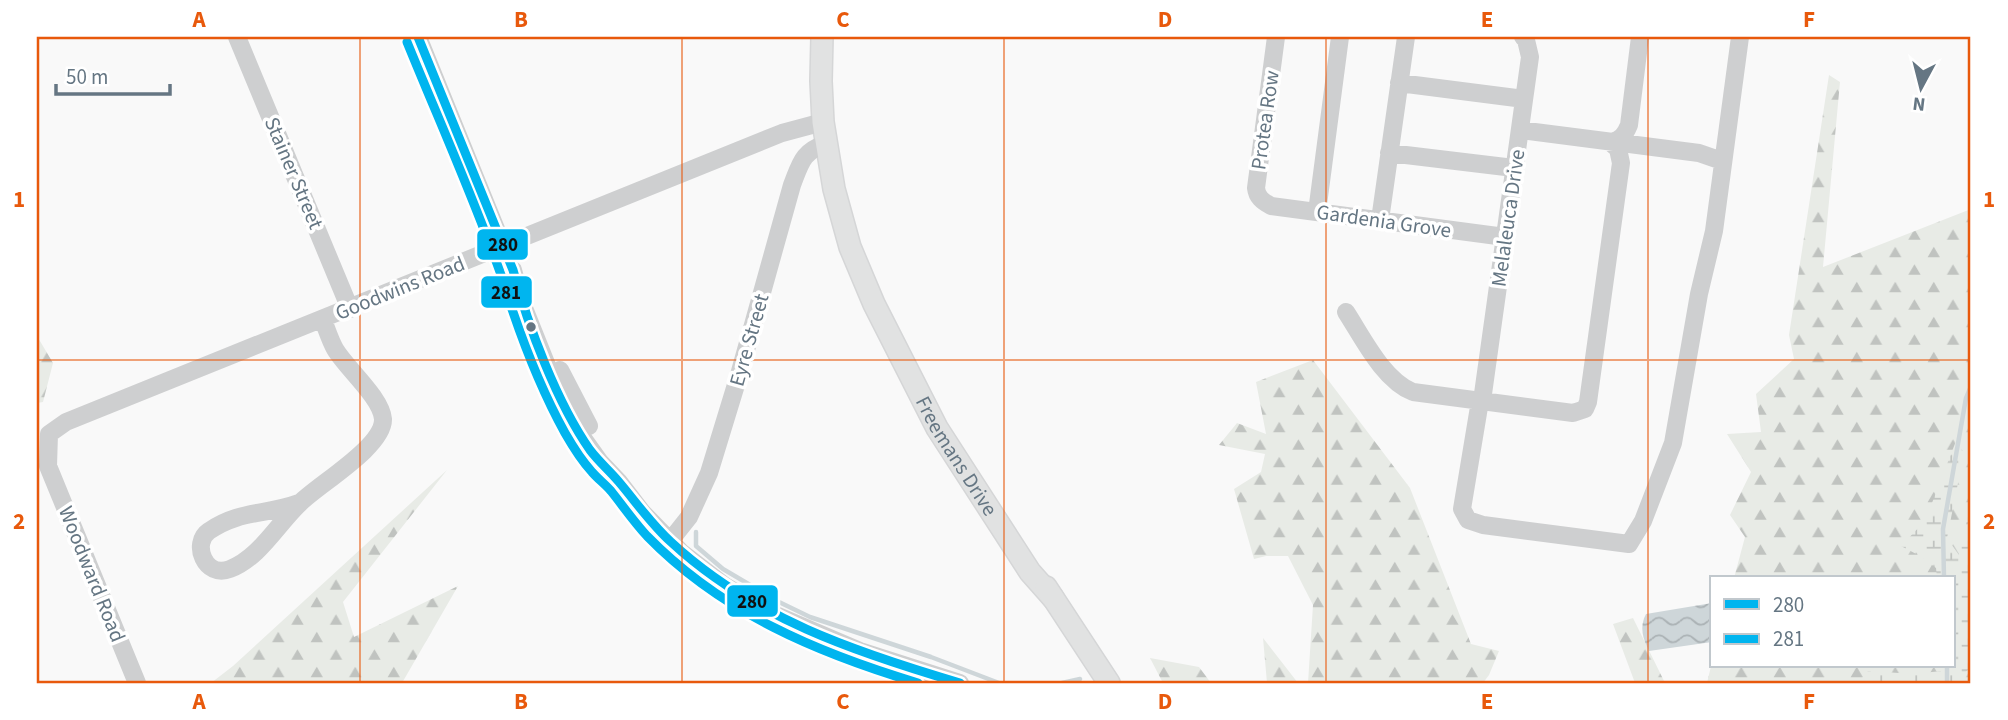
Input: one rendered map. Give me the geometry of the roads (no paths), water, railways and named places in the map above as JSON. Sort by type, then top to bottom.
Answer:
[{"type":"main road","name":"Freemans Drive","points":[[822,37],[821,81],[825,132],[834,189],[850,247],[874,304],[937,428],[1030,572],[1053,598],[1109,683]]},
{"type":"street","name":"Stainer Street","points":[[237,37],[350,309]]},
{"type":"street","points":[[418,37],[513,270],[553,356],[619,482],[642,512],[699,567],[771,614],[860,651],[960,683]]},
{"type":"street","name":"Protea Row","points":[[1263,201],[1256,188],[1276,37]]},
{"type":"street","points":[[1317,212],[1340,37]]},
{"type":"street","points":[[1380,220],[1406,37]]},
{"type":"street","name":"Melaleuca Drive","points":[[1523,37],[1530,57],[1481,401],[1462,509],[1468,520],[1483,525],[1629,544],[1643,521],[1673,443],[1689,344],[1714,231],[1723,161]]},
{"type":"street","points":[[1611,143],[1625,135],[1629,125],[1640,37]]},
{"type":"street","points":[[1520,130],[1699,153],[1723,161],[1740,37]]},
{"type":"street","points":[[1399,83],[1524,99]]},
{"type":"street","name":"Goodwins Road","points":[[48,466],[49,434],[66,422],[782,133],[825,132]]},
{"type":"street","name":"Eyre Street","points":[[670,541],[689,517],[709,473],[792,186],[802,161],[825,132]]},
{"type":"street","points":[[1346,312],[1377,360],[1405,389],[1573,414],[1585,409],[1621,163],[1618,149],[1611,143]]},
{"type":"street","points":[[1389,153],[1514,168]]},
{"type":"street","name":"Gardenia Grove","points":[[1263,201],[1271,206],[1505,237]]},
{"type":"street","points":[[299,503],[280,510],[250,513],[216,526],[205,534],[201,544],[202,557],[208,567],[224,572],[245,561],[299,503],[362,454],[380,432],[383,419],[376,402],[336,351],[323,320]]},
{"type":"street","name":"Woodward Road","points":[[48,466],[137,683]]},
{"type":"water","points":[[1710,603],[1710,642],[1649,651],[1643,633],[1646,614]]},
{"type":"waterway","points":[[1944,576],[1943,529],[1966,398],[1971,386]]},
{"type":"waterway","points":[[696,532],[696,546],[723,569],[779,602],[810,617],[931,657],[999,683]]},
{"type":"waterway","points":[[1947,668],[1947,683]]},
{"type":"waterway","points":[[1062,683],[1080,679]]}]
